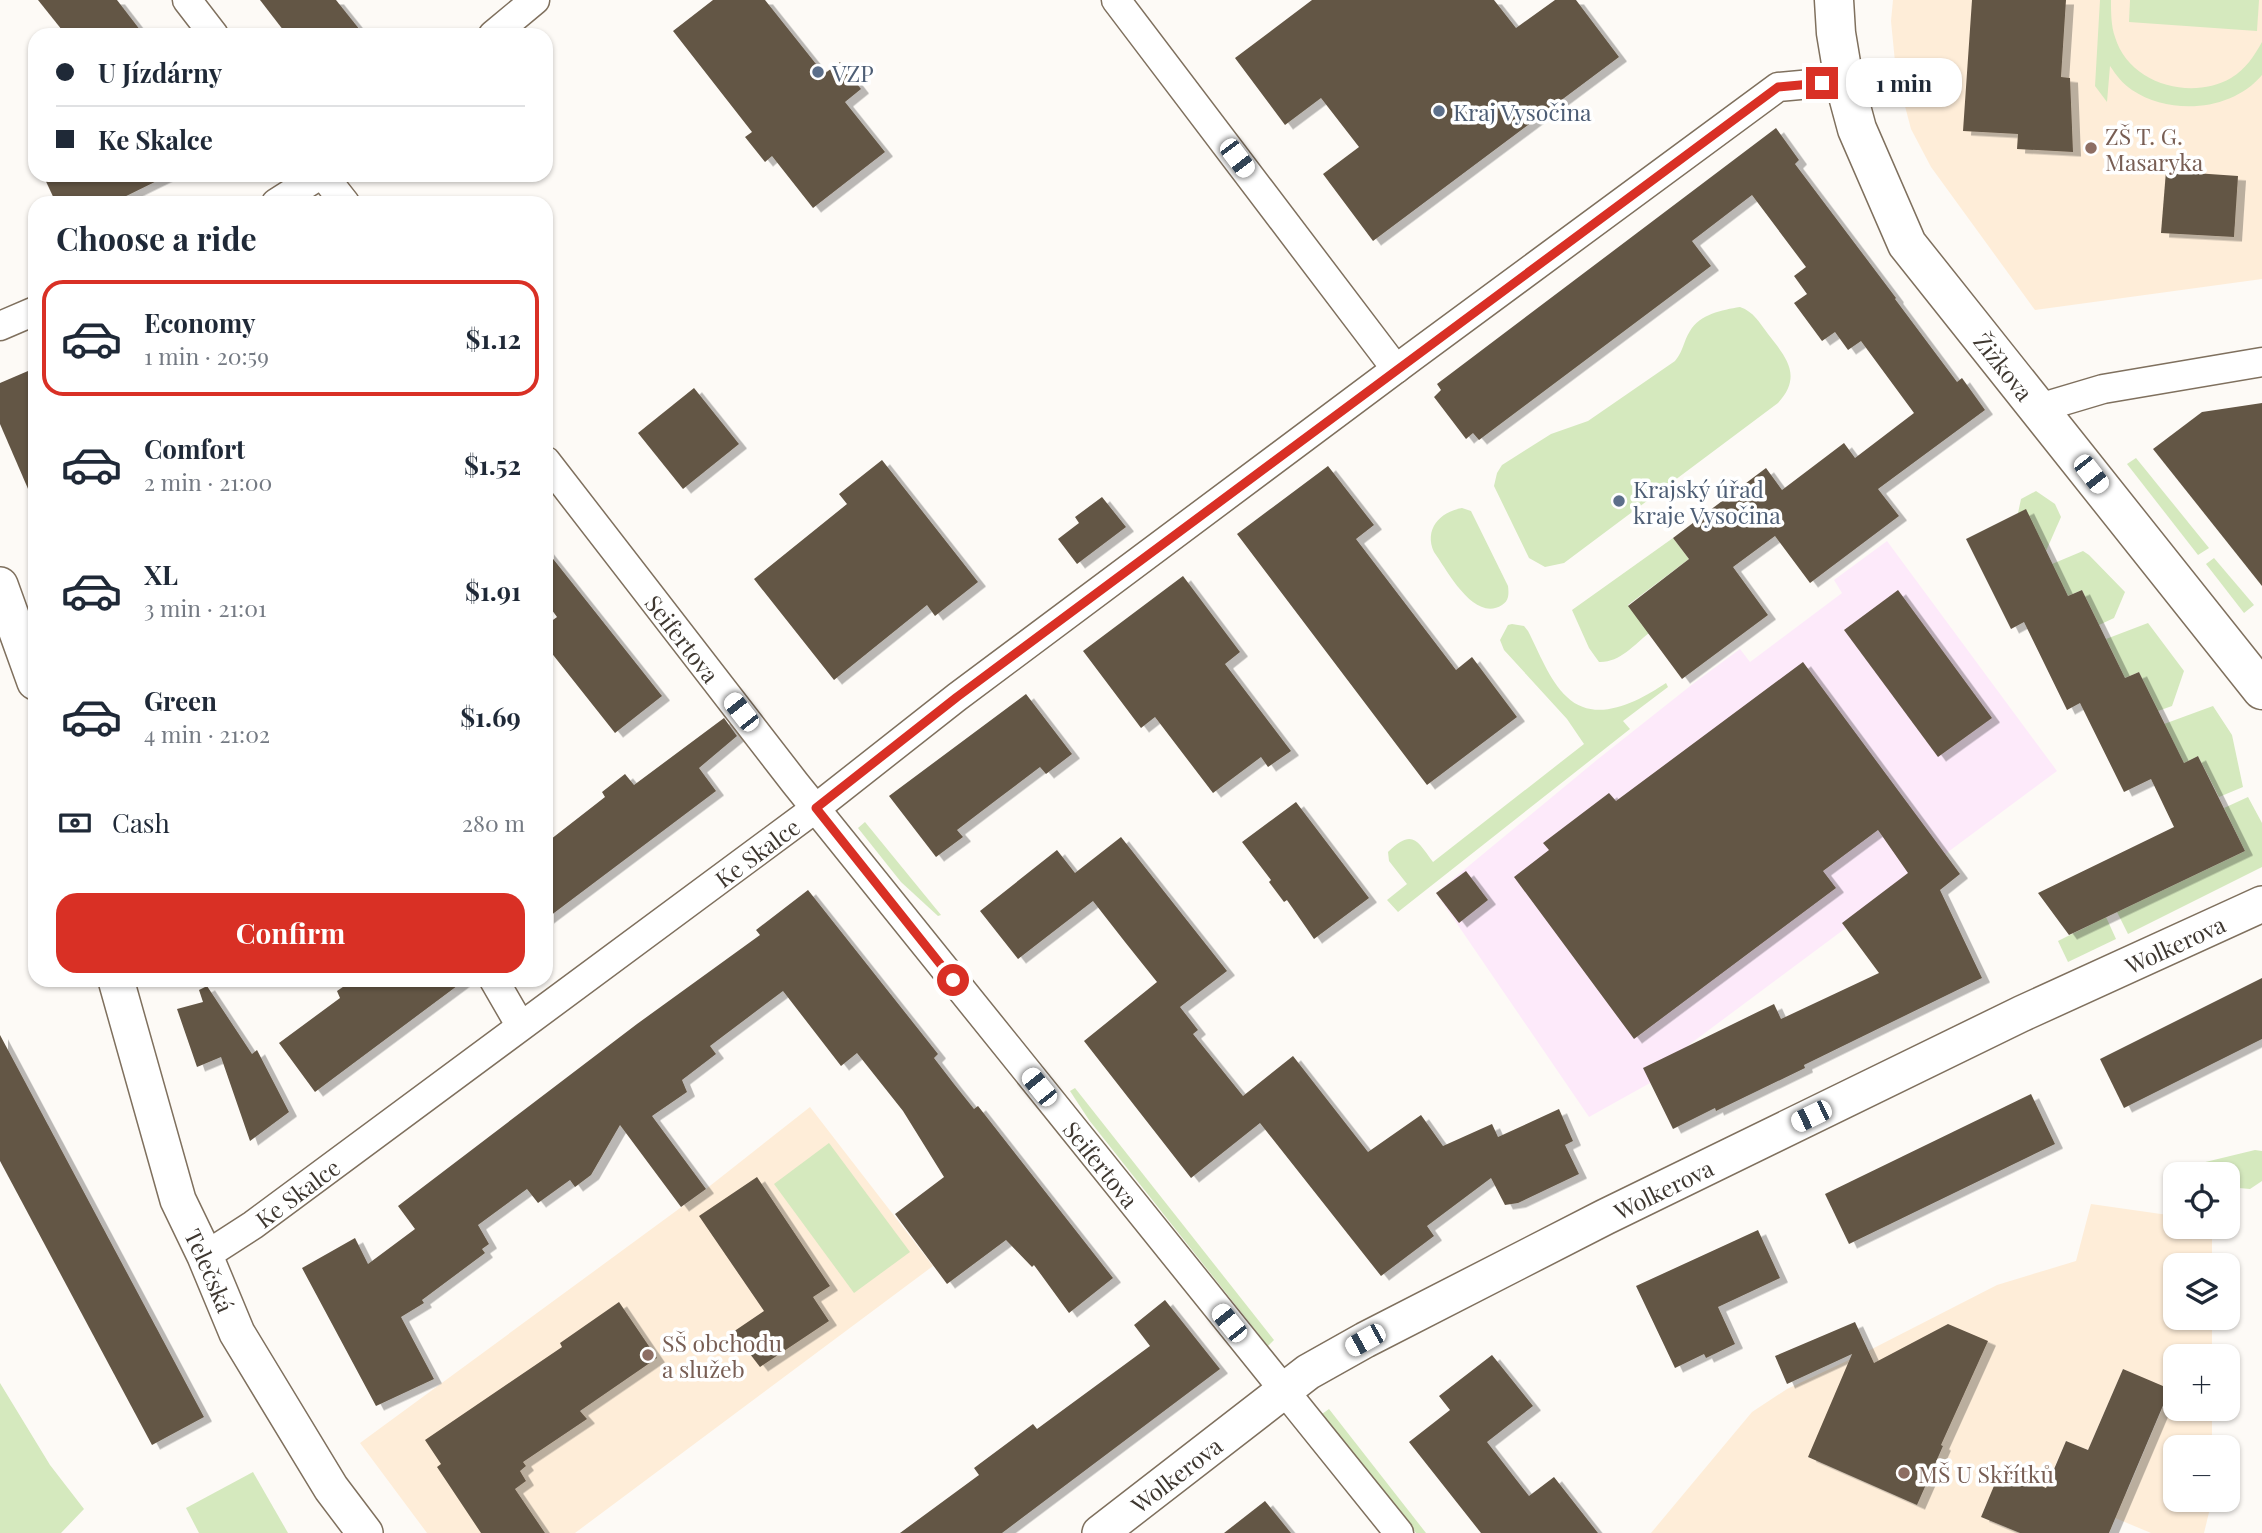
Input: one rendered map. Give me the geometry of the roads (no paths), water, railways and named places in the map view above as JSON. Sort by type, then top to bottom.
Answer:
[{"type":"main road","name":"Žižkova","points":[[1834,0],[1844,81],[1857,129],[1907,244],[2262,690]]},
{"type":"street","points":[[187,0],[209,28]]},
{"type":"street","points":[[501,28],[535,0]]},
{"type":"street","points":[[1116,0],[1396,369]]},
{"type":"street","name":"Ke Skalce","points":[[205,1256],[253,1225],[816,808],[957,697],[1778,87],[1844,81]]},
{"type":"street","points":[[287,196],[310,182]]},
{"type":"street","points":[[327,182],[339,196]]},
{"type":"street","points":[[0,326],[28,314]]},
{"type":"street","points":[[2036,409],[2103,389],[2262,362]]},
{"type":"street","name":"Seifertova","points":[[553,470],[816,808],[1399,1533]]},
{"type":"street","points":[[0,585],[28,663]]},
{"type":"street","name":"Wolkerova","points":[[1100,1533],[1308,1372],[1354,1347],[1605,1217],[2021,1014],[2262,904]]},
{"type":"street","name":"Telečská","points":[[118,987],[178,1200],[237,1333],[331,1488],[365,1533]]},
{"type":"street","points":[[498,987],[520,1025]]},
{"type":"place","name":"VZP","points":[[818,72]]},
{"type":"place","name":"Kraj Vysočina","points":[[1439,111]]},
{"type":"place","name":"ZŠ T. G. Masaryka","points":[[2091,148]]},
{"type":"place","name":"Krajský úřad kraje Vysočina","points":[[1619,501]]},
{"type":"place","name":"SŠ obchodu a služeb","points":[[648,1355]]},
{"type":"place","name":"MŠ U Skřítků","points":[[1904,1473]]}]
